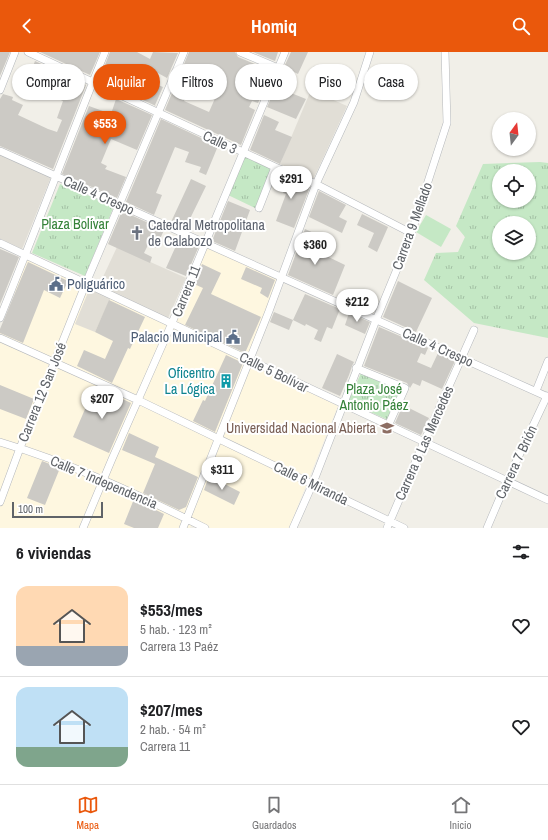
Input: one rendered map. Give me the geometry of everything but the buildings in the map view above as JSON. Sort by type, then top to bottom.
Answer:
[{"type":"street","points":[[0,90],[15,52]]},
{"type":"street","name":"Calle 3","points":[[28,52],[157,113],[316,184],[411,233]]},
{"type":"street","points":[[0,318],[105,52]]},
{"type":"street","points":[[120,205],[157,113],[184,52]]},
{"type":"street","points":[[240,52],[268,64]]},
{"type":"street","name":"Carrera 11","points":[[280,64],[285,52]]},
{"type":"street","points":[[183,528],[249,361],[316,184],[354,102],[370,52]]},
{"type":"street","name":"Carrera 9 Mellado","points":[[293,528],[313,483],[356,368],[409,240],[447,123],[445,52]]},
{"type":"street","name":"Carrera 11","points":[[83,528],[172,323],[265,100]]},
{"type":"street","name":"Calle 4 Crespo","points":[[0,151],[547,396]]},
{"type":"street","points":[[259,208],[275,167]]},
{"type":"street","name":"Carrera 12 San José","points":[[0,502],[86,283],[120,205]]},
{"type":"street","name":"Calle 5 Bolívar","points":[[0,243],[172,323],[342,405],[548,500]]},
{"type":"street","name":"Carrera 8 Las Mercedes","points":[[389,525],[474,330]]},
{"type":"street","name":"Calle 6 Miranda","points":[[0,338],[138,400],[313,483],[389,525],[404,528]]},
{"type":"street","points":[[536,391],[548,361]]},
{"type":"street","points":[[356,368],[405,388],[388,426]]},
{"type":"street","name":"Carrera 7 Brión","points":[[487,528],[507,481],[547,396]]},
{"type":"street","name":"Calle 7 Independencia","points":[[0,442],[103,479],[205,528]]},
{"type":"shaded area","points":[[307,100],[334,100],[347,106],[313,180],[280,164]]},
{"type":"shaded area","points":[[0,154],[51,177],[22,249],[0,239]]},
{"type":"shaded area","points":[[117,247],[186,278],[168,318],[111,292],[116,282],[103,277]]},
{"type":"shaded area","points":[[207,247],[278,278],[247,362],[338,406],[289,528],[197,528],[191,526],[190,528],[0,528],[0,330],[14,297],[18,279],[26,259],[170,324]]},
{"type":"shaded area","points":[[91,285],[112,295],[95,332],[75,324]]},
{"type":"green space","points":[[244,156],[272,169],[255,208],[228,195]]},
{"type":"green space","points":[[548,163],[548,338],[474,323],[424,280],[436,253],[458,252],[465,237],[456,226],[483,164]]},
{"type":"green space","name":"Plaza Bolívar","points":[[60,184],[114,206],[85,276],[32,253]]},
{"type":"green space","points":[[426,215],[451,229],[441,247],[416,232]]},
{"type":"green space","name":"Plaza José Antonio Páez","points":[[361,373],[401,391],[388,420],[348,402]]},
{"type":"place","name":"Catedral Metropolitana de Calabozo","points":[[137,233]]},
{"type":"place","name":"Poliguárico","points":[[56,284]]},
{"type":"place","name":"Palacio Municipal","points":[[233,337]]},
{"type":"place","name":"Oficentro La Lógica","points":[[226,381]]},
{"type":"place","name":"Universidad Nacional Abierta","points":[[387,428]]}]
